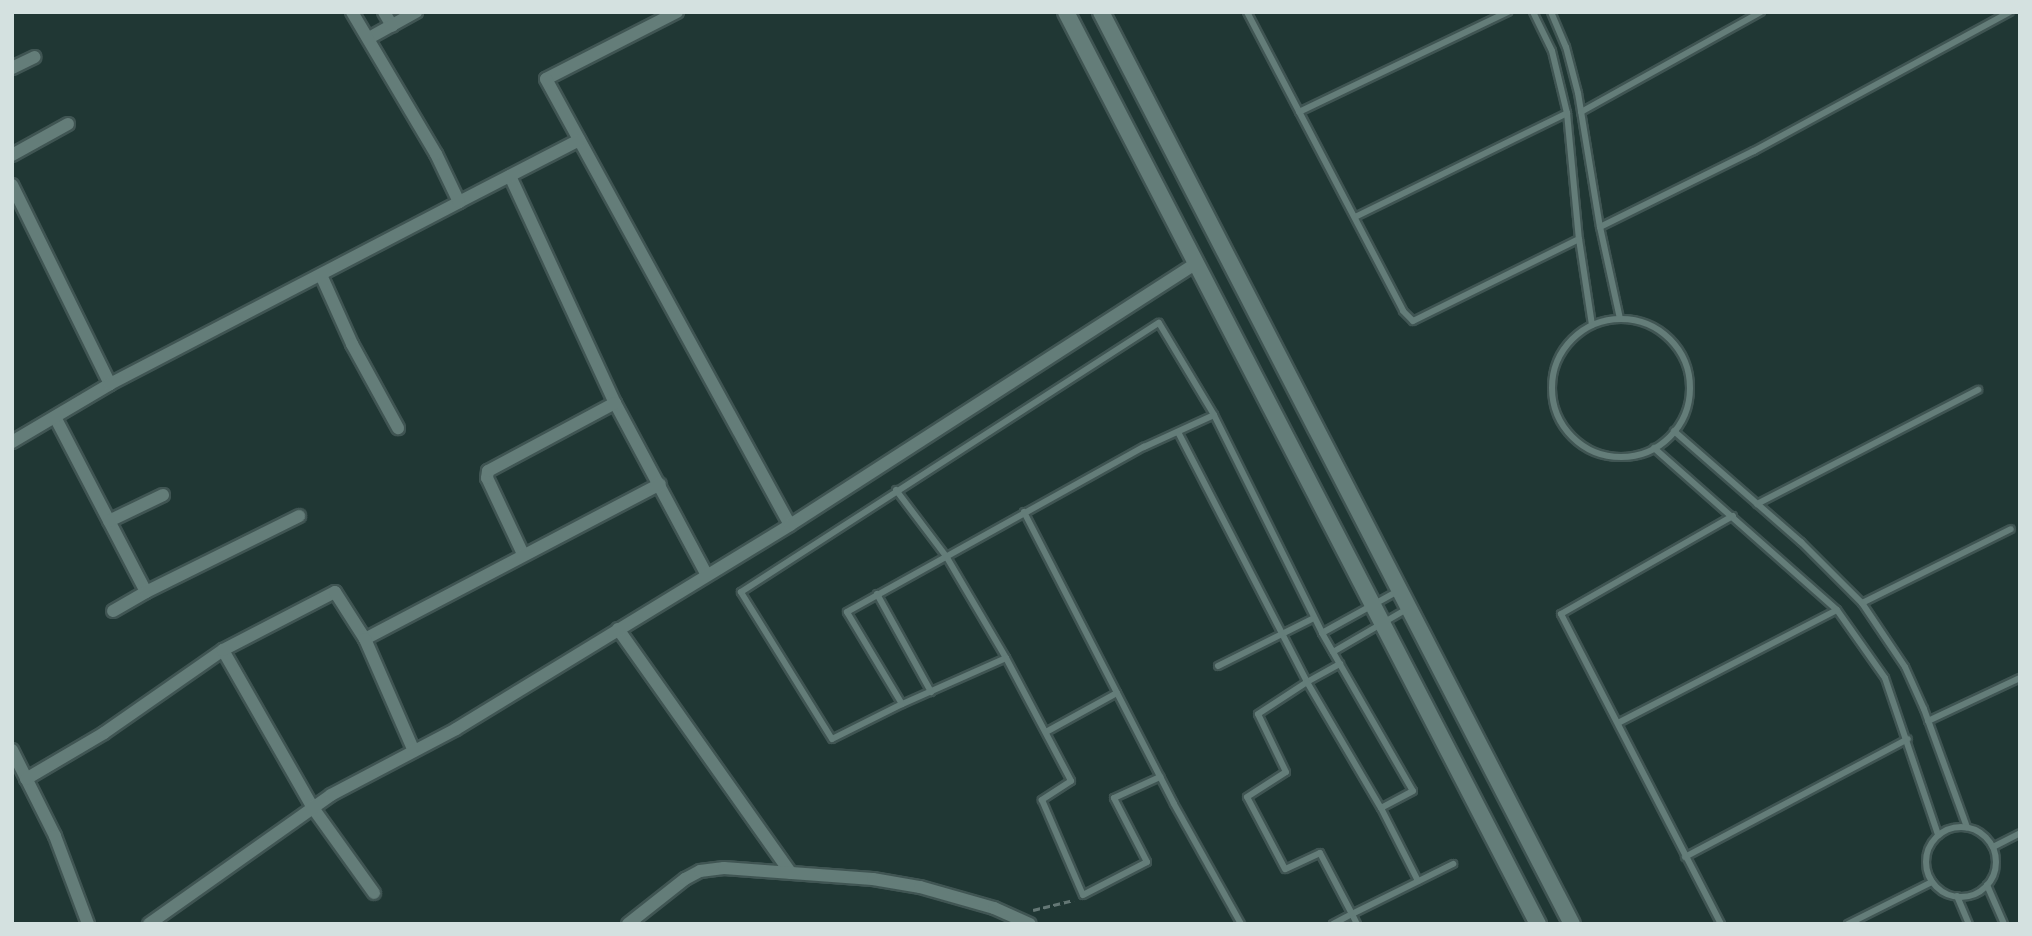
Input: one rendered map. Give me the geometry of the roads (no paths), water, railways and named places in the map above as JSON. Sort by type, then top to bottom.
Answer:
[{"type":"street","points":[[384,12],[392,26]]},
{"type":"street","points":[[369,38],[416,12]]},
{"type":"street","points":[[677,12],[546,79],[790,525]]},
{"type":"street","points":[[1066,12],[1194,265],[1538,924]]},
{"type":"street","points":[[1101,12],[1572,924]]},
{"type":"street","points":[[354,13],[436,154],[459,202]]},
{"type":"street","points":[[12,68],[35,57]]},
{"type":"street","points":[[12,155],[68,124]]},
{"type":"street","points":[[12,442],[110,384],[579,139]]},
{"type":"street","points":[[510,176],[615,403],[708,575]]},
{"type":"street","points":[[12,185],[110,384]]},
{"type":"street","points":[[149,924],[331,795],[414,751],[790,525],[1194,265]]},
{"type":"street","points":[[321,275],[352,344],[398,428]]},
{"type":"street","points":[[523,554],[487,478],[488,471],[615,403]]},
{"type":"street","points":[[55,416],[146,592]]},
{"type":"street","points":[[365,639],[660,484]]},
{"type":"street","points":[[109,521],[163,495]]},
{"type":"street","points":[[113,611],[299,516]]},
{"type":"street","points":[[26,779],[104,733],[223,650],[335,592],[365,639],[414,751]]},
{"type":"street","points":[[618,629],[791,873]]},
{"type":"street","points":[[223,650],[313,808],[374,893]]},
{"type":"street","points":[[12,750],[55,836],[88,924]]},
{"type":"street","points":[[628,924],[669,890],[700,871],[724,868],[873,879],[920,887],[1010,915],[1030,924]]},
{"type":"lane","points":[[1247,12],[1403,311],[1413,321],[1579,239]]},
{"type":"lane","points":[[1299,112],[1508,12]]},
{"type":"lane","points":[[1533,12],[1552,51],[1567,113],[1579,239],[1592,325]]},
{"type":"lane","points":[[1551,12],[1566,47],[1581,112],[1600,227],[1620,319]]},
{"type":"lane","points":[[1581,112],[1761,12]]},
{"type":"lane","points":[[1600,227],[1754,151],[2010,12]]},
{"type":"lane","points":[[1355,217],[1567,113]]},
{"type":"lane","points":[[1620,319],[1642,322],[1661,331],[1676,346],[1686,365],[1690,386],[1687,407],[1674,431],[1654,448],[1629,457],[1610,456],[1591,450],[1574,439],[1562,424],[1552,397],[1554,368],[1562,350],[1575,335],[1592,325],[1620,319]]},
{"type":"lane","points":[[1006,658],[832,739],[741,592],[1159,323],[1214,415],[1322,633],[1413,790],[1381,808]]},
{"type":"lane","points":[[1757,504],[1978,390]]},
{"type":"lane","points":[[902,705],[847,612],[1024,512],[1214,415]]},
{"type":"lane","points":[[1674,431],[1757,504],[1862,603],[1905,667],[1967,827]]},
{"type":"lane","points":[[1178,432],[1281,635],[1381,808],[1418,881]]},
{"type":"lane","points":[[1654,448],[1837,610],[1885,678],[1908,739],[1938,835]]},
{"type":"lane","points":[[896,490],[946,556],[1006,658],[1071,781],[1042,800],[1083,895],[1147,862],[1114,798],[1160,777]]},
{"type":"lane","points":[[1024,512],[1160,777],[1241,924]]},
{"type":"lane","points":[[1721,924],[1561,614],[1733,516]]},
{"type":"lane","points":[[1862,603],[2011,529]]},
{"type":"lane","points":[[1322,633],[1398,591]]},
{"type":"lane","points":[[877,594],[931,692]]},
{"type":"lane","points":[[1333,652],[1407,608]]},
{"type":"lane","points":[[1618,723],[1837,610]]},
{"type":"lane","points":[[1218,666],[1314,618]]},
{"type":"lane","points":[[1340,664],[1258,714],[1286,772],[1247,797],[1285,869],[1320,853],[1357,924]]},
{"type":"lane","points":[[1928,721],[2020,678]]},
{"type":"lane","points":[[1045,732],[1117,693]]},
{"type":"lane","points":[[1685,857],[1908,739]]},
{"type":"lane","points":[[1955,827],[1978,831],[1993,847],[1995,870],[1987,885],[1974,895],[1957,896],[1940,890],[1932,882],[1926,859],[1928,848],[1938,835],[1955,827]]},
{"type":"lane","points":[[1993,847],[2020,833]]},
{"type":"lane","points":[[1333,924],[1453,864]]},
{"type":"lane","points":[[1847,924],[1932,882]]},
{"type":"lane","points":[[1987,885],[2004,924]]},
{"type":"lane","points":[[1957,896],[1969,924]]}]
